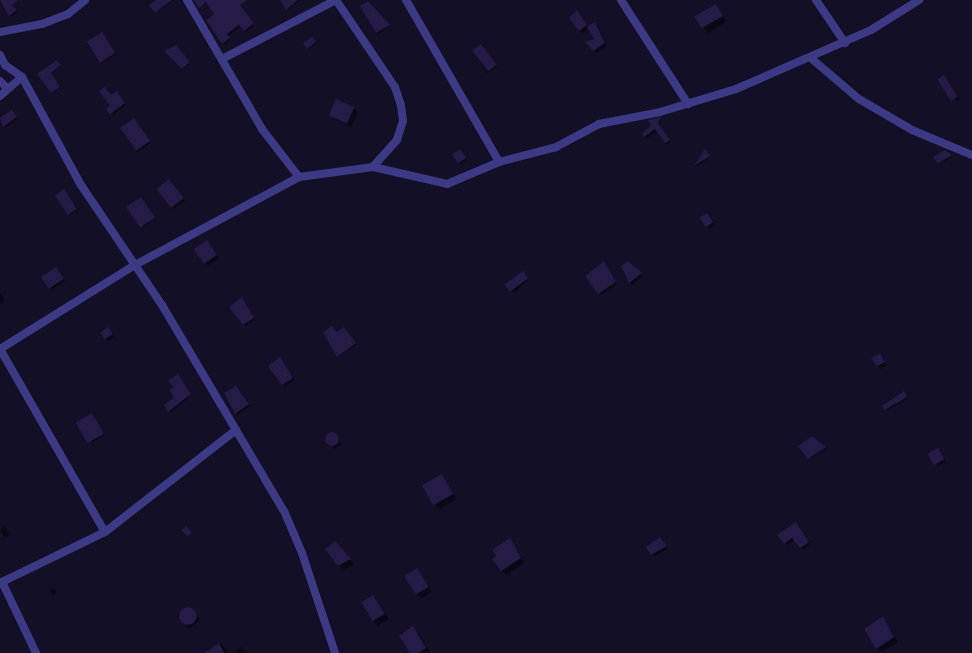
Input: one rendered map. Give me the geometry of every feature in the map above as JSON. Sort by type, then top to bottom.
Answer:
[{"type":"street","points":[[0,32],[42,24],[68,14],[85,0]]},
{"type":"street","points":[[187,0],[262,129],[299,177]]},
{"type":"street","points":[[222,59],[336,0],[395,86],[401,105],[403,121],[396,140],[373,167]]},
{"type":"street","points":[[406,0],[498,162]]},
{"type":"street","points":[[621,0],[688,104]]},
{"type":"street","points":[[816,0],[845,42]]},
{"type":"street","points":[[105,532],[0,349],[135,265],[299,177],[373,167],[447,184],[498,162],[556,147],[599,124],[688,104],[736,90],[812,59],[919,0]]},
{"type":"street","points":[[0,55],[5,65],[22,77],[81,186],[135,265],[236,430],[296,539],[335,653]]},
{"type":"street","points":[[812,59],[859,99],[912,130],[972,155]]},
{"type":"street","points":[[0,96],[22,77]]},
{"type":"street","points":[[0,81],[8,89]]},
{"type":"street","points":[[36,653],[1,583],[105,532],[236,430]]},
{"type":"building","points":[[0,0],[18,0],[12,5],[17,10],[9,16]]},
{"type":"building","points":[[156,0],[172,0],[155,13],[149,5]]},
{"type":"building","points":[[193,0],[247,0],[240,5],[254,23],[244,31],[239,25],[227,34],[230,38],[222,44],[206,20],[214,14],[206,2],[199,8]]},
{"type":"building","points":[[280,0],[298,0],[286,10]]},
{"type":"building","points":[[368,1],[390,25],[376,33],[360,6]]},
{"type":"building","points":[[716,4],[723,16],[701,29],[694,16]]},
{"type":"building","points":[[577,10],[587,25],[579,31],[569,18]]},
{"type":"building","points":[[595,22],[605,43],[593,51],[585,42],[594,39],[587,27]]},
{"type":"building","points":[[102,32],[115,53],[100,63],[87,42]]},
{"type":"building","points":[[312,37],[316,42],[307,49],[303,43]]},
{"type":"building","points":[[481,44],[497,65],[488,71],[472,51]]},
{"type":"building","points":[[176,45],[190,62],[182,69],[164,51]]},
{"type":"building","points":[[57,60],[61,65],[51,73],[60,87],[51,93],[37,74]]},
{"type":"building","points":[[944,75],[958,97],[951,101],[937,79]]},
{"type":"building","points":[[105,87],[111,95],[117,91],[125,103],[110,114],[106,109],[110,106],[99,91]]},
{"type":"building","points":[[336,99],[354,107],[347,124],[329,115]]},
{"type":"building","points":[[12,110],[17,117],[3,127],[0,118]]},
{"type":"building","points":[[661,117],[658,123],[670,140],[665,143],[655,129],[644,137],[642,134],[651,125],[648,120]]},
{"type":"building","points":[[134,118],[150,141],[136,151],[120,128]]},
{"type":"building","points":[[460,149],[466,158],[458,164],[452,155]]},
{"type":"building","points":[[705,149],[710,156],[694,166]]},
{"type":"building","points":[[945,150],[952,155],[938,164],[933,157]]},
{"type":"building","points":[[169,179],[184,198],[171,208],[156,189]]},
{"type":"building","points":[[64,189],[77,209],[68,215],[55,195]]},
{"type":"building","points":[[141,197],[155,218],[140,228],[126,207]]},
{"type":"building","points":[[707,213],[713,222],[706,227],[700,218]]},
{"type":"building","points":[[207,240],[217,255],[204,264],[194,249]]},
{"type":"building","points":[[604,261],[616,282],[598,294],[585,276]]},
{"type":"building","points":[[628,261],[642,273],[629,283],[621,266]]},
{"type":"building","points":[[56,267],[64,279],[49,289],[41,277]]},
{"type":"building","points":[[523,271],[528,278],[510,292],[504,285]]},
{"type":"building","points":[[242,297],[254,318],[243,325],[229,307]]},
{"type":"building","points":[[332,326],[337,332],[344,327],[356,343],[337,357],[323,332]]},
{"type":"building","points":[[108,327],[113,334],[105,339],[100,333]]},
{"type":"building","points":[[880,354],[885,362],[877,366],[871,358]]},
{"type":"building","points":[[280,357],[293,378],[282,385],[268,366]]},
{"type":"building","points":[[178,374],[191,394],[168,412],[164,405],[174,398],[170,390],[174,387],[168,381]]},
{"type":"building","points":[[236,386],[249,404],[235,414],[224,393]]},
{"type":"building","points":[[904,391],[907,397],[885,410],[882,406]]},
{"type":"building","points":[[92,413],[104,434],[88,443],[76,423]]},
{"type":"building","points":[[332,432],[337,434],[339,439],[337,444],[332,446],[327,444],[325,439],[327,434]]},
{"type":"building","points":[[812,436],[826,447],[808,459],[798,446]]},
{"type":"building","points":[[938,448],[944,459],[934,465],[928,454]]},
{"type":"building","points":[[442,474],[453,494],[433,505],[422,485]]},
{"type":"building","points":[[796,522],[809,542],[800,548],[792,538],[784,544],[777,535]]},
{"type":"building","points":[[186,526],[192,533],[187,537],[181,530]]},
{"type":"building","points":[[660,537],[667,546],[651,555],[646,547]]},
{"type":"building","points":[[510,538],[521,558],[501,571],[492,559],[496,556],[492,550]]},
{"type":"building","points":[[335,541],[351,559],[338,566],[325,549]]},
{"type":"building","points":[[417,568],[429,587],[416,595],[404,576]]},
{"type":"building","points":[[373,595],[385,614],[373,621],[361,602]]},
{"type":"building","points":[[184,607],[192,607],[197,612],[195,623],[192,625],[184,625],[179,620],[179,612]]},
{"type":"building","points":[[883,616],[894,637],[876,649],[864,629]]},
{"type":"building","points":[[413,626],[426,648],[418,653],[410,653],[399,636]]},
{"type":"building","points":[[219,643],[224,653],[203,653],[212,648]]}]
